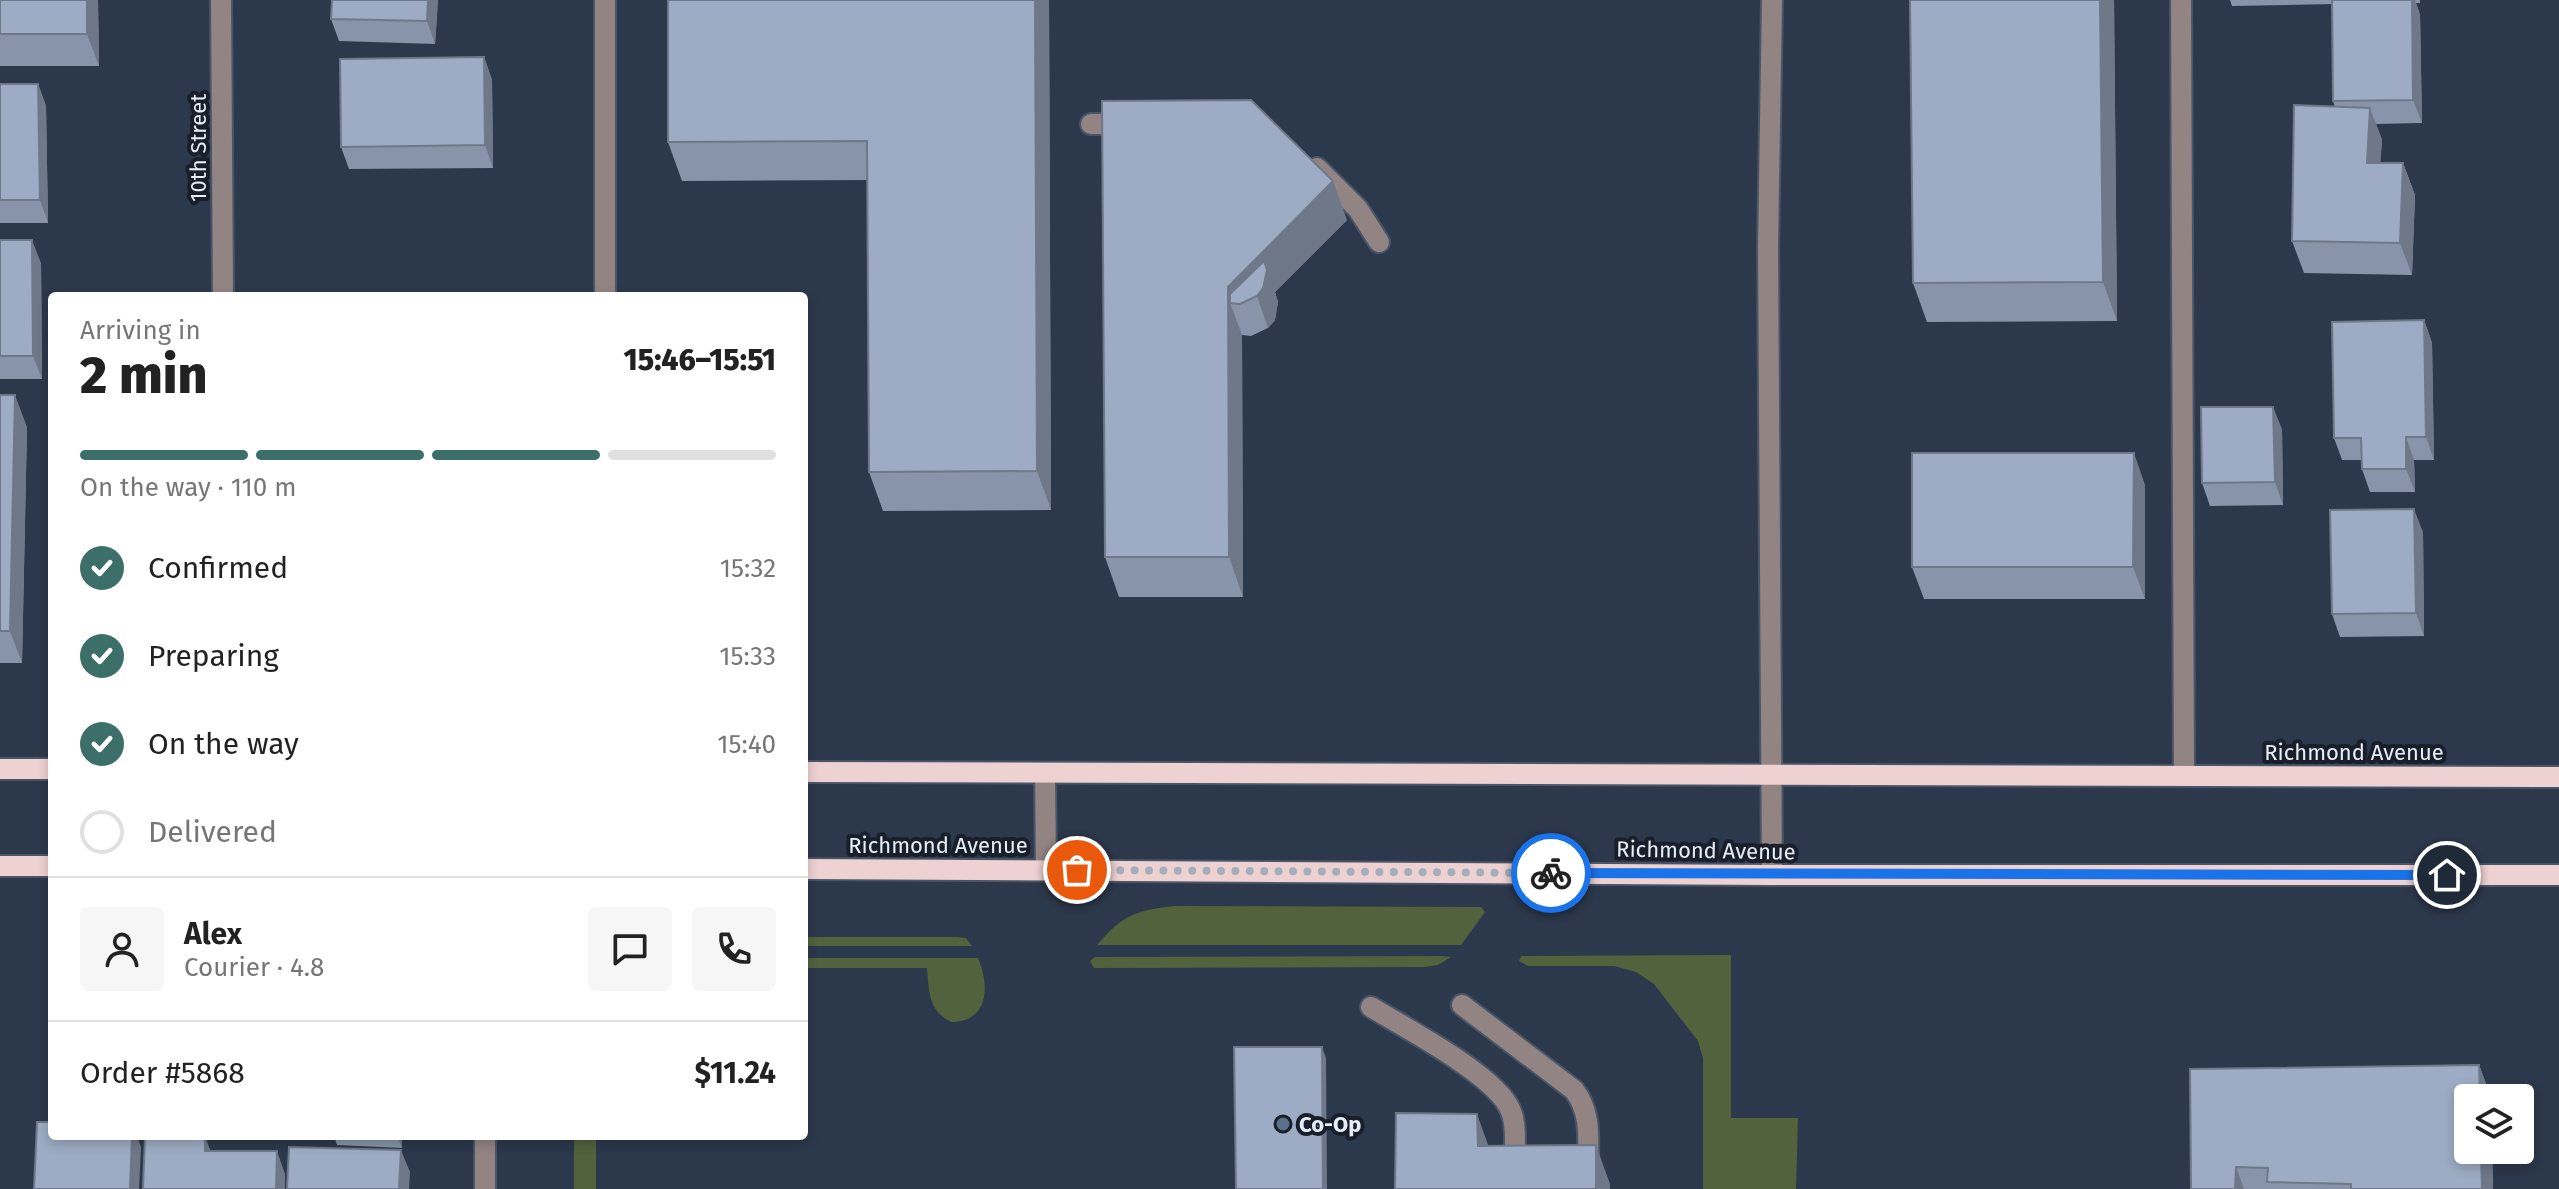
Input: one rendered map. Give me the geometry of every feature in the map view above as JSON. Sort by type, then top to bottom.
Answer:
[{"type":"main road","points":[[0,769],[48,769]]},
{"type":"main road","name":"Richmond Avenue","points":[[808,772],[2559,777]]},
{"type":"main road","points":[[0,866],[48,866]]},
{"type":"main road","name":"Richmond Avenue","points":[[808,869],[1772,875],[2559,875]]},
{"type":"street","name":"10th Street","points":[[221,0],[223,292]]},
{"type":"street","points":[[605,0],[605,292]]},
{"type":"street","points":[[1772,0],[1768,247],[1772,875]]},
{"type":"street","points":[[2181,0],[2184,775]]},
{"type":"street","points":[[1091,124],[1152,124]]},
{"type":"street","points":[[1305,156],[1358,209],[1379,242]]},
{"type":"street","points":[[1045,773],[1046,870]]},
{"type":"street","points":[[1462,1005],[1574,1090],[1584,1103],[1588,1119],[1589,1185]]},
{"type":"street","points":[[1371,1007],[1473,1071],[1500,1094],[1510,1107],[1514,1120],[1514,1185]]},
{"type":"street","points":[[485,1140],[485,1189]]},
{"type":"green space","points":[[1175,906],[1481,907],[1485,912],[1461,945],[1097,945],[1114,927],[1131,916]]},
{"type":"green space","points":[[808,937],[957,937],[966,938],[972,946],[808,946]]},
{"type":"green space","points":[[1731,955],[1731,1118],[1798,1118],[1796,1189],[1703,1189],[1703,1058],[1698,1041],[1654,984],[1636,972],[1614,966],[1528,966],[1519,961],[1521,956]]},
{"type":"green space","points":[[1095,957],[1451,957],[1438,965],[1424,967],[1094,968],[1090,961]]},
{"type":"green space","points":[[808,958],[978,958],[985,991],[973,1016],[951,1022],[938,1012],[929,992],[927,968],[808,968]]},
{"type":"green space","points":[[574,1140],[596,1140],[596,1189],[574,1189]]},
{"type":"building","points":[[0,0],[87,0],[87,34],[0,34]]},
{"type":"building","points":[[332,0],[428,0],[427,21],[331,19]]},
{"type":"building","points":[[668,0],[1035,0],[1037,471],[869,472],[867,141],[668,142]]},
{"type":"building","points":[[1910,0],[2100,0],[2103,282],[1913,283]]},
{"type":"building","points":[[2332,0],[2412,0],[2413,100],[2333,101]]},
{"type":"building","points":[[484,57],[485,145],[341,147],[340,59]]},
{"type":"building","points":[[0,84],[38,84],[40,200],[0,200]]},
{"type":"building","points":[[1251,100],[1333,181],[1228,287],[1229,557],[1105,557],[1102,101]]},
{"type":"building","points":[[2294,105],[2370,108],[2367,163],[2403,163],[2400,243],[2292,241]]},
{"type":"building","points":[[0,240],[32,240],[33,356],[0,356]]},
{"type":"building","points":[[1264,261],[1267,270],[1263,288],[1257,296],[1240,304],[1230,303],[1230,294]]},
{"type":"building","points":[[2424,320],[2426,437],[2406,437],[2406,469],[2362,469],[2361,438],[2334,438],[2332,322]]},
{"type":"building","points":[[0,395],[15,395],[10,631],[0,631]]},
{"type":"building","points":[[2201,407],[2273,407],[2275,482],[2202,483]]},
{"type":"building","points":[[1912,453],[2134,453],[2133,567],[1912,567]]},
{"type":"building","points":[[2414,509],[2416,613],[2332,614],[2330,510]]},
{"type":"building","name":"Co-Op","points":[[1234,1047],[1322,1047],[1323,1189],[1236,1189]]},
{"type":"building","points":[[2479,1065],[2480,1084],[2454,1084],[2454,1164],[2481,1164],[2482,1189],[2351,1189],[2351,1184],[2267,1182],[2268,1168],[2236,1167],[2235,1189],[2191,1189],[2190,1069]]},
{"type":"building","points":[[1396,1113],[1477,1114],[1478,1146],[1596,1145],[1596,1189],[1395,1189]]},
{"type":"building","points":[[37,1122],[48,1122],[48,1140],[132,1140],[130,1189],[34,1189]]},
{"type":"building","points":[[145,1140],[205,1140],[205,1151],[277,1151],[276,1189],[143,1189]]},
{"type":"building","points":[[289,1147],[401,1150],[399,1189],[287,1189]]},
{"type":"way so far","points":[[1077,870],[1551,873]]},
{"type":"place","name":"Co-Op","points":[[1283,1124]]},
{"type":"route","points":[[1551,873],[2447,875]]}]
